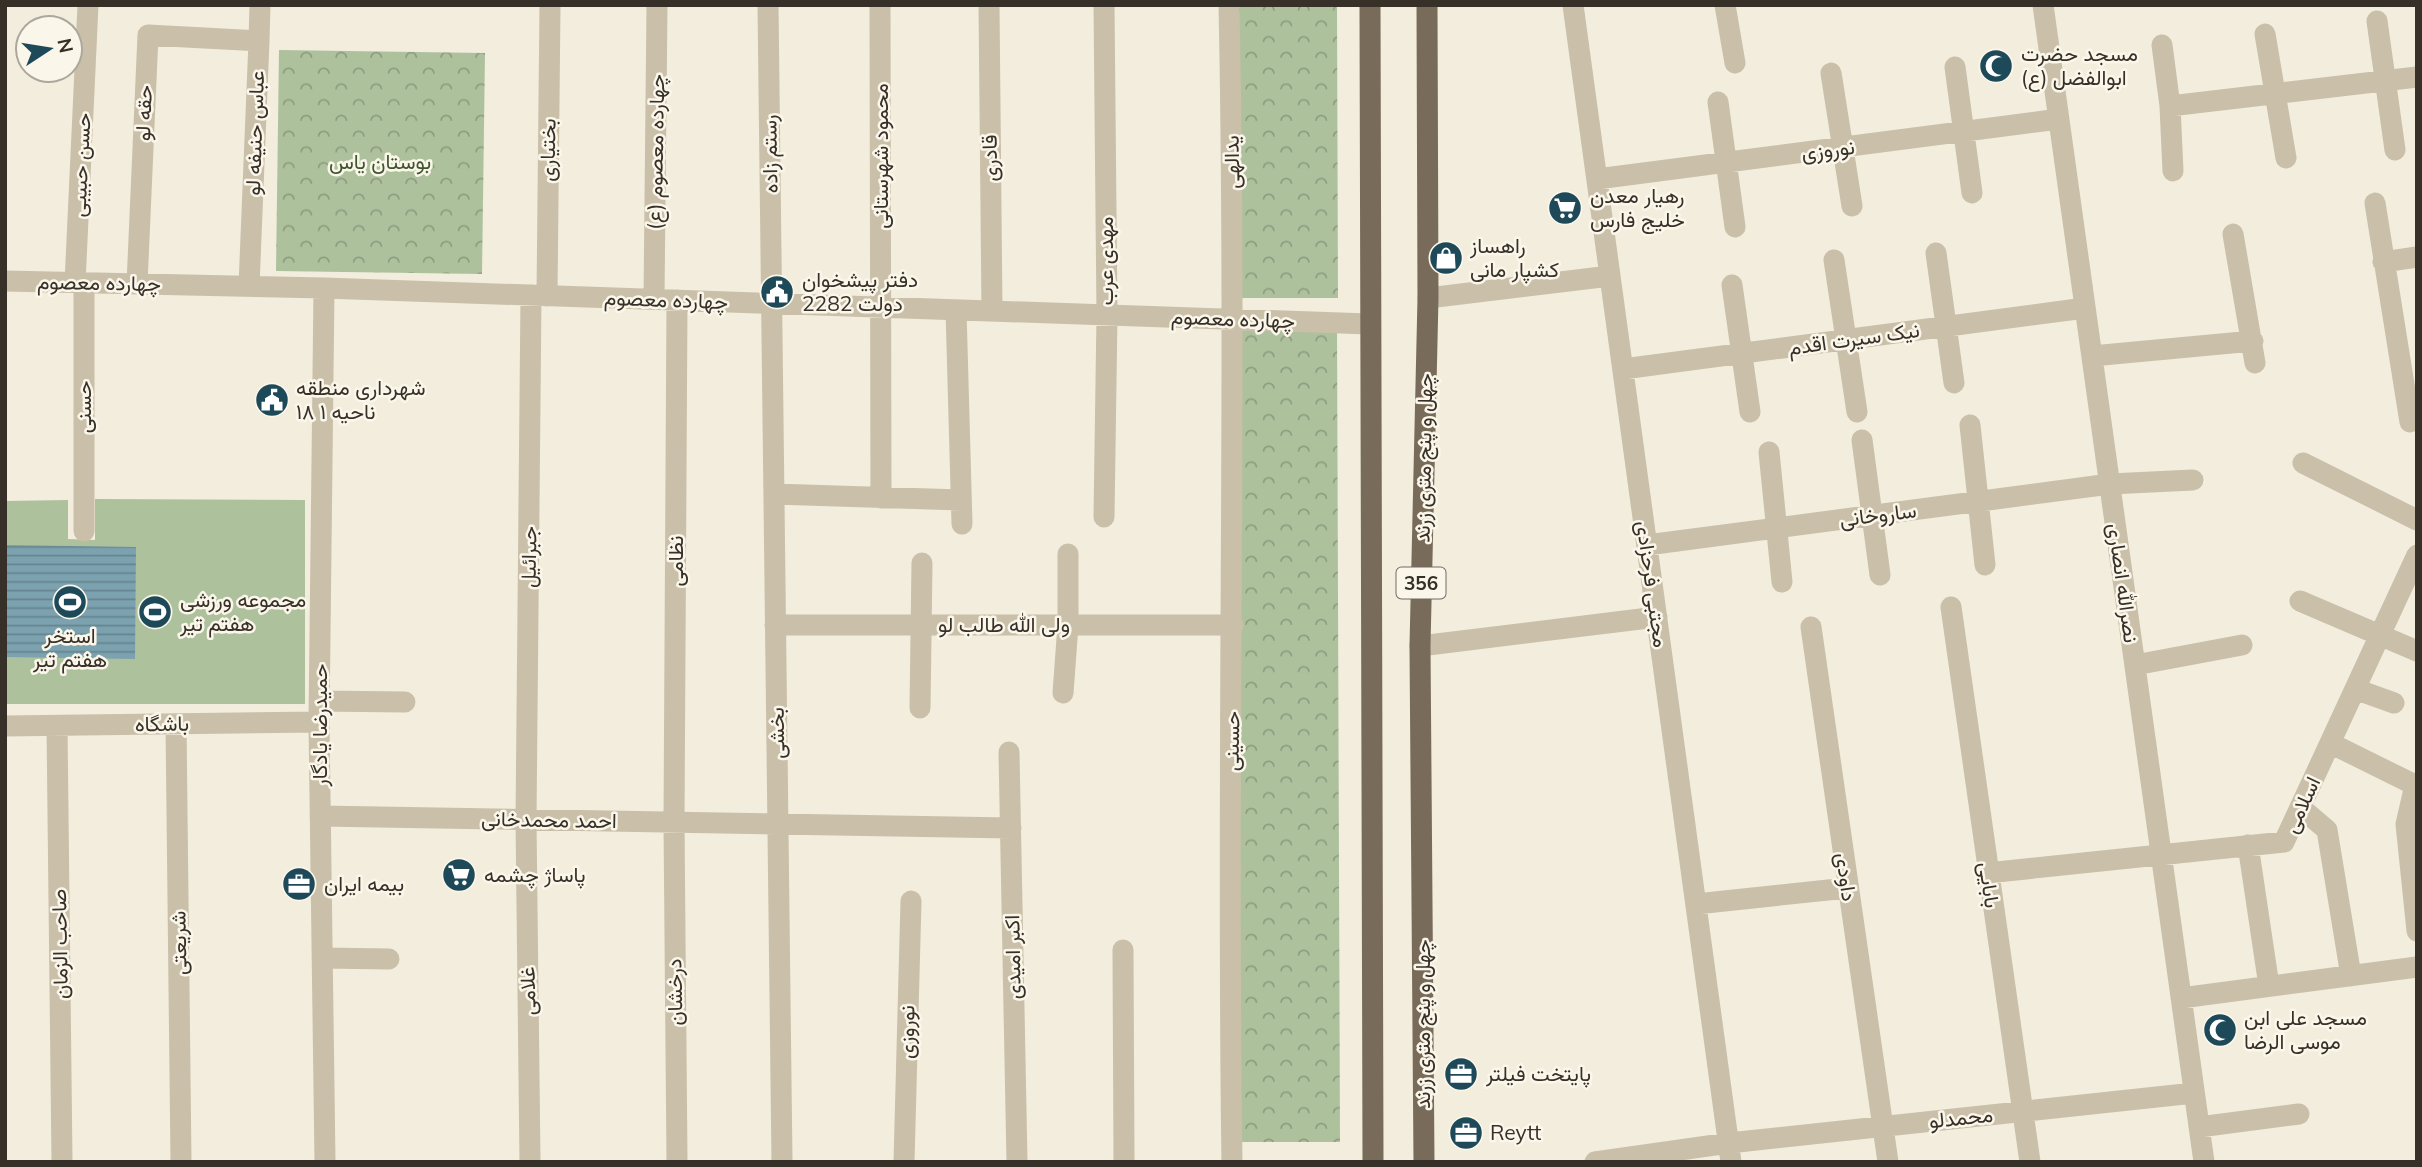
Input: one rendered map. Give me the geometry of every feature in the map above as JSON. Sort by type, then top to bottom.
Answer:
[{"type":"main road","name":"356","points":[[1370,5],[1373,1162]]},
{"type":"main road","name":"چهل و پنج متری زرند","points":[[1424,1162],[1420,646],[1428,298],[1427,5]]},
{"type":"street","name":"حسن حبیبی","points":[[80,283],[88,5]]},
{"type":"street","points":[[258,41],[260,5]]},
{"type":"street","name":"بختیاری","points":[[539,295],[550,5]]},
{"type":"street","name":"چهارده معصوم (ع)","points":[[654,299],[657,5]]},
{"type":"street","name":"رستم زاده","points":[[768,5],[772,303]]},
{"type":"street","name":"محمود شهرستانی","points":[[880,5],[881,498]]},
{"type":"street","name":"قادری","points":[[989,5],[992,311]]},
{"type":"street","name":"مهدی عرب","points":[[1104,5],[1107,315],[1104,517]]},
{"type":"street","name":"یدالهی","points":[[1230,5],[1234,319]]},
{"type":"street","points":[[1725,5],[1735,63]]},
{"type":"street","name":"نصرالله انصاری","points":[[2043,5],[2204,1162]]},
{"type":"street","name":"مجتبی فرحزادی","points":[[1577,6],[1597,179],[1730,1152]]},
{"type":"street","points":[[2377,21],[2395,150]]},
{"type":"street","points":[[2265,34],[2286,158]]},
{"type":"street","name":"حقه لو","points":[[137,284],[148,35],[198,37]]},
{"type":"street","name":"عباس حنیفه لو","points":[[198,37],[258,41],[249,286]]},
{"type":"street","points":[[2162,45],[2170,106],[2173,171]]},
{"type":"street","points":[[1955,67],[1972,193]]},
{"type":"street","points":[[1831,73],[1852,206]]},
{"type":"street","points":[[2170,106],[2417,77]]},
{"type":"street","points":[[1718,102],[1735,227]]},
{"type":"street","name":"نوروزی","points":[[1597,179],[2059,119]]},
{"type":"street","points":[[2375,203],[2383,262],[2407,358],[2410,422]]},
{"type":"street","points":[[2233,234],[2255,363]]},
{"type":"street","points":[[1936,253],[1954,383]]},
{"type":"street","points":[[2383,262],[2417,257]]},
{"type":"street","points":[[1834,260],[1857,412]]},
{"type":"street","points":[[1428,298],[1610,276]]},
{"type":"street","name":"چهارده معصوم","points":[[5,281],[324,288],[1369,324]]},
{"type":"street","name":"حسنی","points":[[80,283],[84,531]]},
{"type":"street","points":[[1732,285],[1750,412]]},
{"type":"street","name":"حمیدرضا یادگار","points":[[324,288],[319,712],[326,1162]]},
{"type":"street","name":"جبرائیل","points":[[526,820],[539,295]]},
{"type":"street","name":"نظامی","points":[[674,822],[677,300]]},
{"type":"street","name":"بخشی","points":[[772,303],[782,1162]]},
{"type":"street","name":"نیک سیرت اقدم","points":[[1623,369],[2085,309]]},
{"type":"street","points":[[956,310],[962,524]]},
{"type":"street","name":"حسینی","points":[[1232,1162],[1229,956],[1234,319]]},
{"type":"street","points":[[2092,356],[2253,341]]},
{"type":"street","points":[[1970,425],[1976,502],[1985,565]]},
{"type":"street","points":[[1862,440],[1880,575]]},
{"type":"street","points":[[1769,452],[1783,582]]},
{"type":"street","points":[[2303,463],[2417,520]]},
{"type":"street","name":"ساروخانی","points":[[1647,545],[2110,484],[2193,480]]},
{"type":"street","points":[[774,494],[961,500]]},
{"type":"street","points":[[1063,693],[1068,625],[1068,554]]},
{"type":"street","name":"اسلامی","points":[[1987,873],[2284,842],[2417,555]]},
{"type":"street","points":[[920,708],[922,563]]},
{"type":"street","points":[[2300,601],[2417,651]]},
{"type":"street","name":"بابایی","points":[[1951,607],[2030,1162]]},
{"type":"street","points":[[1420,646],[1657,617]]},
{"type":"street","name":"ولی الله طالب لو","points":[[775,625],[1233,625]]},
{"type":"street","name":"داودی","points":[[1811,627],[1888,1162]]},
{"type":"street","points":[[2135,665],[2242,645]]},
{"type":"street","points":[[2355,689],[2394,703]]},
{"type":"street","name":"باشگاه","points":[[5,726],[176,724],[405,702]]},
{"type":"street","name":"شریعتی","points":[[176,724],[181,1162]]},
{"type":"street","name":"صاحب الزمان","points":[[57,726],[62,1162]]},
{"type":"street","points":[[2330,743],[2416,786],[2406,824],[2417,931]]},
{"type":"street","name":"اکبر امیدی","points":[[1009,752],[1017,1162]]},
{"type":"street","points":[[2301,807],[2327,830],[2351,976]]},
{"type":"street","name":"احمد محمدخانی","points":[[320,816],[1011,828]]},
{"type":"street","name":"غلامی","points":[[526,820],[530,1162]]},
{"type":"street","name":"درخشان","points":[[674,822],[677,1162]]},
{"type":"street","points":[[2248,845],[2269,986]]},
{"type":"street","points":[[1696,904],[1847,888]]},
{"type":"street","name":"نوروزی","points":[[904,1162],[911,901]]},
{"type":"street","points":[[1124,950],[1124,1162]]},
{"type":"street","points":[[324,958],[389,959]]},
{"type":"street","points":[[2181,998],[2417,967]]},
{"type":"street","name":"محمدلو","points":[[1595,1162],[1730,1152],[1884,1126],[2194,1093]]},
{"type":"street","points":[[2199,1127],[2300,1114]]},
{"type":"green space","points":[[1235,5],[1337,5],[1338,298],[1236,298]]},
{"type":"green space","name":"بوستان یاس","points":[[279,50],[485,53],[482,274],[276,271]]},
{"type":"green space","points":[[1337,326],[1340,1142],[1238,1142],[1240,329]]},
{"type":"green space","name":"مجموعه ورزشی هفتم تیر","points":[[95,499],[305,500],[305,704],[5,704],[5,501],[68,500],[68,539],[95,540]]},
{"type":"water","name":"استخر هفتم تیر","points":[[5,545],[136,547],[135,659],[5,657]]},
{"type":"place","name":"مسجد حضرت ابوالفضل (ع)","points":[[1996,66]]},
{"type":"place","name":"رهیار معدن خلیج فارس","points":[[1565,208]]},
{"type":"place","name":"راهساز کشپار مانی","points":[[1446,258]]},
{"type":"place","name":"دفتر پیشخوان دولت 2282","points":[[777,292]]},
{"type":"place","name":"شهرداری منطقه ۱۸ ناحیه ۱","points":[[272,400]]},
{"type":"place","name":"استخر هفتم تیر","points":[[70,602]]},
{"type":"place","name":"مجموعه ورزشی هفتم تیر","points":[[155,612]]},
{"type":"place","name":"پاساژ چشمه","points":[[459,875]]},
{"type":"place","name":"بیمه ایران","points":[[299,884]]},
{"type":"place","name":"مسجد علی ابن موسی الرضا","points":[[2220,1030]]},
{"type":"place","name":"پایتخت فیلتر","points":[[1461,1074]]},
{"type":"place","name":"Reytt","points":[[1466,1133]]}]
